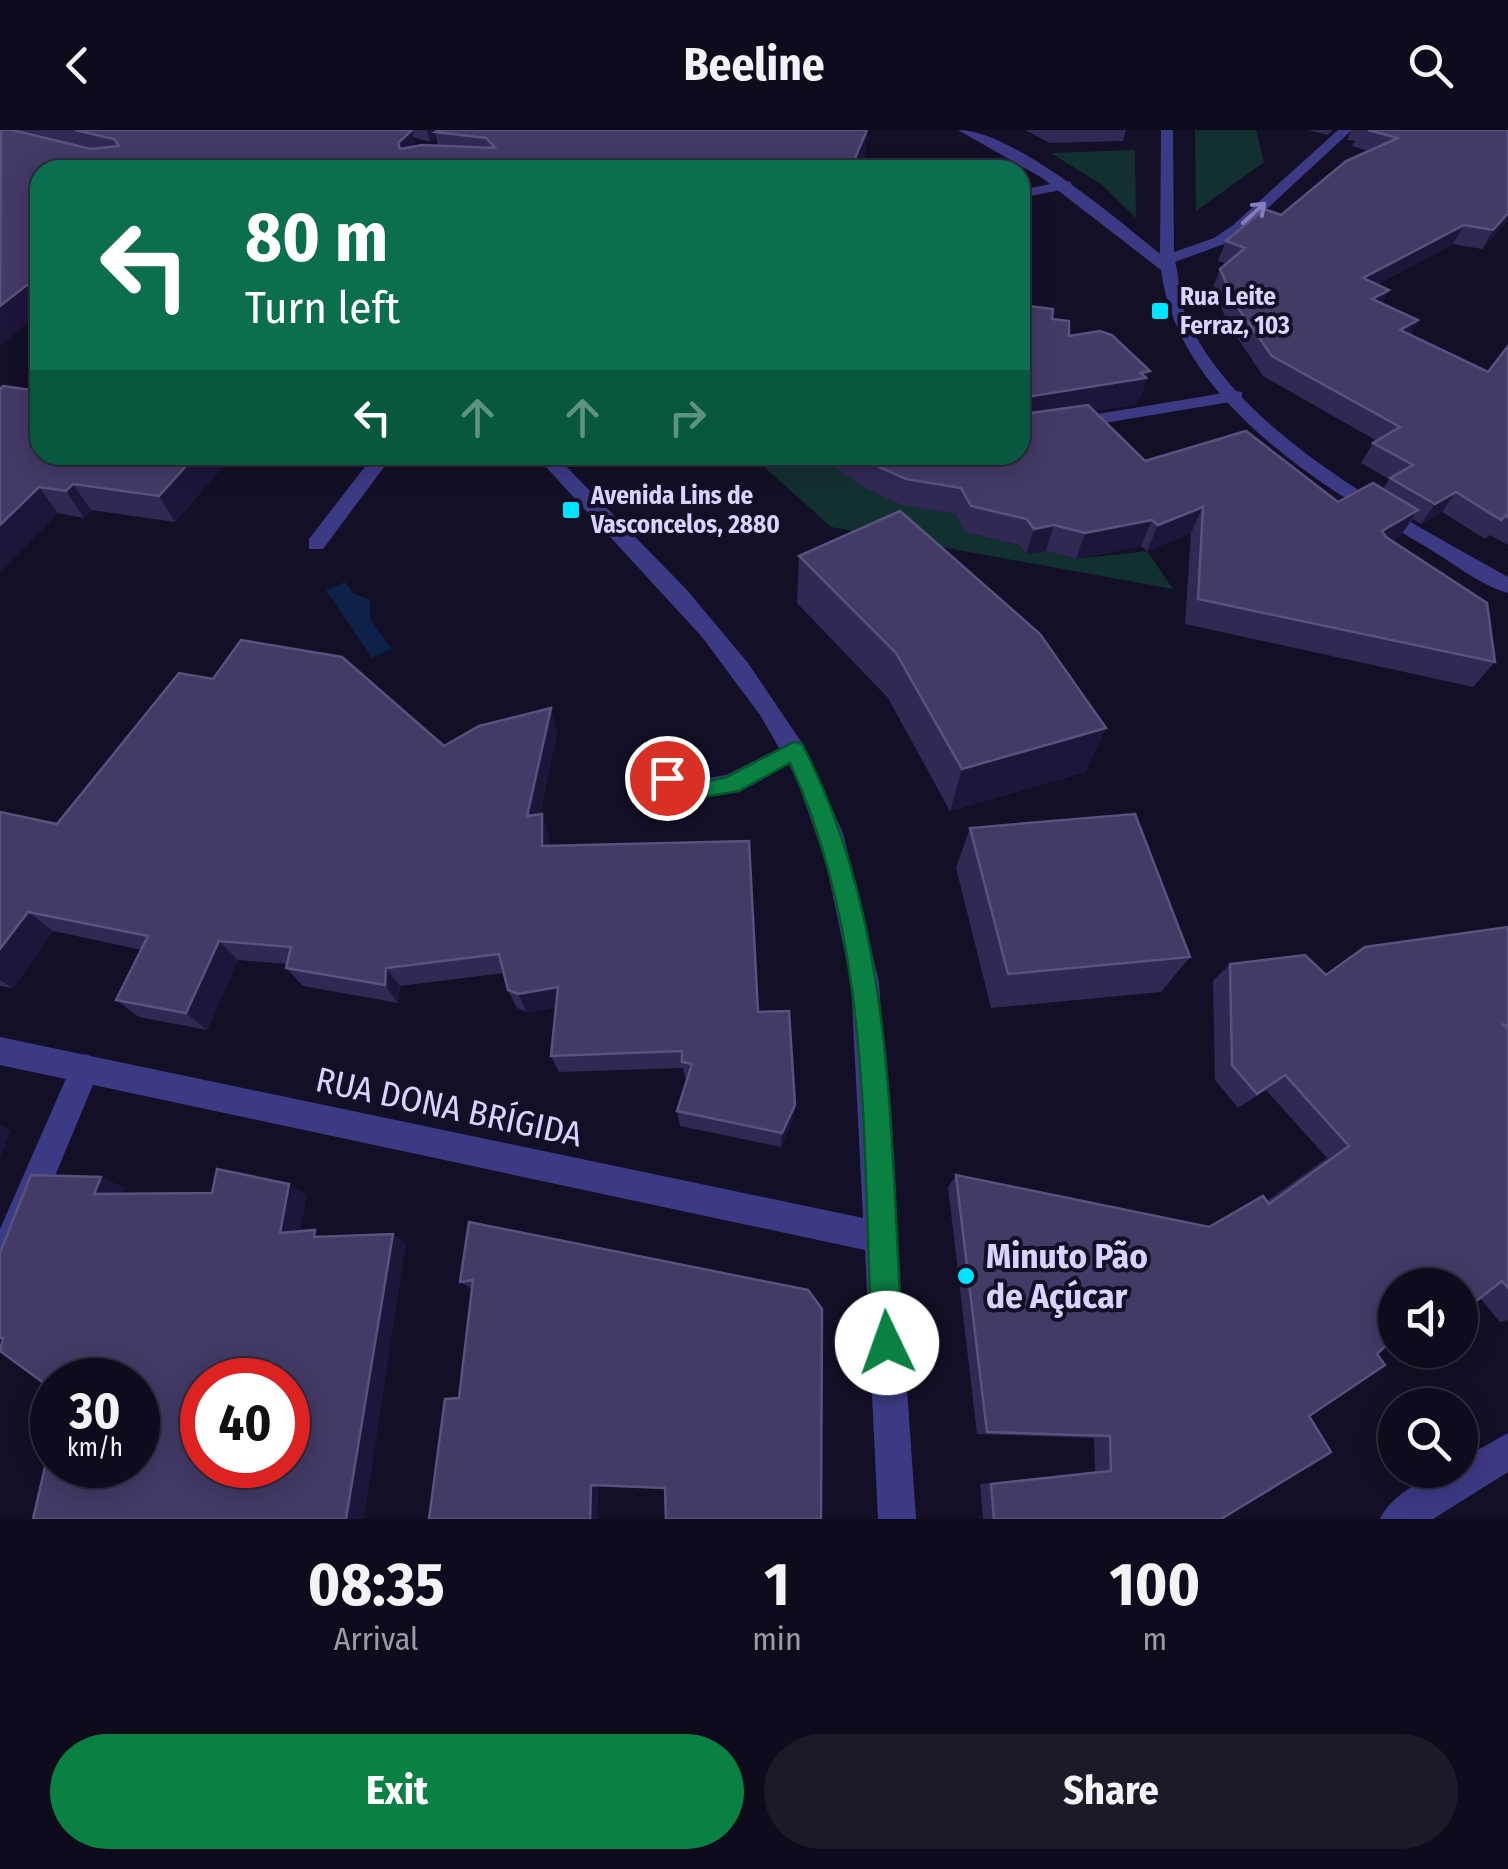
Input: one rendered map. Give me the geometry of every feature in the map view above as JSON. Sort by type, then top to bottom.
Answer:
[{"type":"street","points":[[964,130],[1027,160]]},
{"type":"street","points":[[1167,130],[1170,265],[1177,312],[1196,347],[1236,396],[1314,467],[1383,514],[1508,586]]},
{"type":"street","points":[[1170,265],[1238,228],[1346,130]]},
{"type":"street","points":[[1030,162],[1170,265]]},
{"type":"street","points":[[1030,192],[1066,185]]},
{"type":"street","points":[[1030,430],[1236,396]]},
{"type":"street","points":[[316,544],[376,465]]},
{"type":"street","points":[[554,465],[671,585],[740,670],[794,750],[848,896],[866,982],[897,1519]]},
{"type":"street","points":[[661,751],[667,778],[686,791],[732,784],[794,750]]},
{"type":"street","name":"RUA DONA BRÍGIDA","points":[[0,1051],[882,1238]]},
{"type":"street","points":[[0,1267],[84,1068]]},
{"type":"street","points":[[1399,1519],[1508,1451]]},
{"type":"green space","points":[[1195,130],[1256,130],[1264,162],[1196,211]]},
{"type":"green space","points":[[1135,150],[1136,218],[1102,185],[1051,153]]},
{"type":"green space","points":[[762,465],[830,465],[893,501],[956,514],[965,532],[1019,545],[1026,554],[1046,551],[1076,559],[1147,551],[1173,589],[831,527]]},
{"type":"water","points":[[345,582],[354,594],[370,600],[370,619],[391,649],[372,658],[326,590]]},
{"type":"building","points":[[1,130],[91,149],[119,146],[114,139],[75,130],[412,130],[398,143],[400,149],[422,145],[495,148],[486,138],[435,132],[438,130],[867,130],[854,160],[30,160],[30,283],[0,306]]},
{"type":"building","points":[[1368,130],[1508,130],[1508,213],[1493,230],[1464,225],[1363,278],[1389,290],[1372,299],[1418,320],[1400,330],[1488,372],[1508,346],[1508,517],[1501,520],[1456,492],[1435,504],[1390,478],[1413,465],[1373,443],[1400,427],[1272,356],[1236,305],[1220,269],[1245,248],[1226,241],[1264,209],[1281,215],[1346,161],[1398,138]]},
{"type":"building","points":[[1030,306],[1053,309],[1052,319],[1069,321],[1069,336],[1100,331],[1112,335],[1150,371],[1141,373],[1146,378],[1030,396]]},
{"type":"building","points":[[3,386],[30,390],[30,465],[187,465],[159,496],[73,484],[66,491],[39,487],[0,525]]},
{"type":"building","points":[[1088,405],[1145,461],[1246,431],[1338,502],[1373,483],[1418,510],[1382,531],[1487,603],[1495,662],[1198,599],[1203,507],[1158,525],[1152,520],[1085,533],[1054,525],[1034,529],[1027,519],[971,506],[961,488],[906,479],[875,465],[1030,465],[1030,413]]},
{"type":"building","points":[[900,511],[1040,634],[1106,728],[962,769],[896,653],[799,556]]},
{"type":"building","points":[[241,640],[342,657],[444,746],[479,726],[551,708],[527,816],[542,814],[542,846],[749,841],[758,1012],[789,1011],[795,1105],[782,1133],[677,1111],[692,1064],[682,1062],[682,1051],[551,1056],[558,987],[518,994],[508,990],[499,954],[386,968],[385,985],[286,968],[291,947],[219,941],[186,1013],[116,1000],[148,936],[28,912],[0,949],[0,812],[57,824],[179,673],[213,679]]},
{"type":"building","points":[[1135,814],[1190,957],[1008,974],[970,828]]},
{"type":"building","points":[[1508,927],[1508,1026],[1502,1024],[1508,1029],[1508,1288],[1502,1281],[1478,1300],[1478,1268],[1378,1268],[1377,1354],[1381,1368],[1309,1416],[1331,1452],[1221,1519],[994,1519],[991,1484],[1111,1471],[1110,1436],[987,1432],[956,1175],[1209,1227],[1263,1196],[1269,1204],[1349,1146],[1285,1075],[1257,1094],[1232,1065],[1230,964],[1305,955],[1326,975],[1365,947]]},
{"type":"building","points":[[217,1169],[289,1184],[280,1233],[315,1230],[314,1237],[393,1234],[346,1519],[33,1519],[40,1488],[160,1488],[160,1358],[30,1358],[30,1373],[0,1351],[0,1253],[31,1175],[101,1177],[94,1194],[212,1193]]},
{"type":"building","points":[[469,1222],[808,1290],[822,1309],[821,1519],[666,1519],[665,1488],[591,1485],[590,1519],[429,1519],[445,1399],[459,1398],[473,1280],[460,1282]]},
{"type":"place","name":"Rua Leite Ferraz, 103","points":[[1160,311]]},
{"type":"place","name":"Avenida Lins de Vasconcelos, 2880","points":[[571,510]]},
{"type":"place","name":"Minuto Pão de Açúcar","points":[[966,1276]]},
{"type":"route","points":[[667,778],[686,791],[705,791],[732,784],[794,750],[810,783],[848,896],[866,982],[887,1343]]}]
